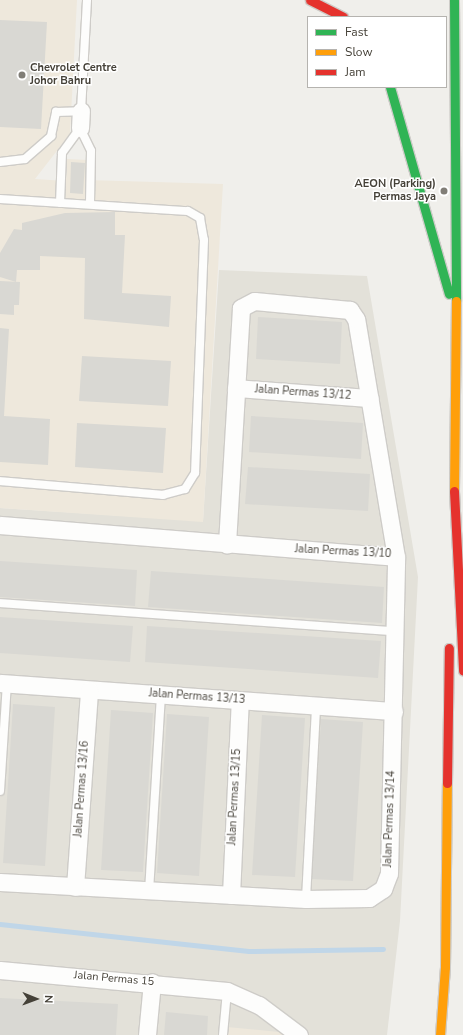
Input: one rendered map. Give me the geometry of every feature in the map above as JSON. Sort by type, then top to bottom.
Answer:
[{"type":"highway","points":[[310,0],[341,16]]},
{"type":"highway","points":[[454,0],[456,322],[453,480],[463,671]]},
{"type":"highway","points":[[455,76],[463,69]]},
{"type":"highway","points":[[390,88],[456,322]]},
{"type":"highway","points":[[448,592],[447,529],[453,480]]},
{"type":"highway","points":[[440,1035],[445,967],[449,639]]},
{"type":"street","points":[[80,128],[81,111]]},
{"type":"street","name":"Jalan Permas 13/10","points":[[0,525],[396,557],[356,319],[350,310],[254,301],[244,304],[240,313],[236,388]]},
{"type":"street","points":[[227,544],[236,388]]},
{"type":"street","name":"Jalan Permas 13/12","points":[[236,388],[370,398]]},
{"type":"street","name":"Jalan Permas 13/14","points":[[0,882],[149,891],[306,898],[369,898],[383,889],[389,873],[394,711],[396,557]]},
{"type":"street","name":"Jalan Permas 13/13","points":[[4,684],[394,711]]},
{"type":"street","name":"Jalan Permas 13/16","points":[[75,887],[89,690]]},
{"type":"street","name":"Jalan Permas 13/15","points":[[230,895],[240,700]]},
{"type":"street","name":"Jalan Permas 15","points":[[0,970],[152,982],[227,991],[259,1004],[299,1035]]},
{"type":"street","points":[[147,1035],[152,982]]},
{"type":"lane","points":[[0,162],[25,159],[51,136],[56,112],[81,111],[88,0]]},
{"type":"lane","points":[[60,203],[62,153],[80,128],[91,151],[90,204]]},
{"type":"lane","points":[[0,199],[188,211],[200,218],[204,240],[195,473],[184,489],[163,495],[0,481]]},
{"type":"lane","points":[[0,603],[394,631]]},
{"type":"lane","points":[[0,791],[4,684]]},
{"type":"lane","points":[[149,891],[161,694]]},
{"type":"lane","points":[[306,898],[316,705]]},
{"type":"lane","points":[[223,1035],[227,991]]},
{"type":"shaded area","points":[[0,0],[77,0],[70,134],[35,179],[66,181],[67,159],[88,160],[87,180],[223,184],[203,522],[0,508]]},
{"type":"shaded area","points":[[219,270],[367,276],[418,577],[400,921],[387,1035],[0,1035],[0,508],[203,521]]},
{"type":"shaded area","points":[[227,1027],[289,1033],[289,1035],[227,1035]]},
{"type":"building","name":"Chevrolet Centre Johor Bahru","points":[[0,20],[47,22],[41,129],[0,127]]},
{"type":"building","points":[[71,162],[85,163],[83,194],[70,193]]},
{"type":"building","points":[[115,212],[115,235],[125,235],[122,293],[171,296],[169,327],[84,319],[85,258],[40,256],[40,270],[17,270],[16,282],[0,277],[0,253],[14,229],[22,230],[22,223],[65,213]]},
{"type":"building","points":[[0,281],[20,282],[19,305],[14,305],[14,315],[0,314]]},
{"type":"building","points":[[258,317],[342,322],[340,364],[256,359]]},
{"type":"building","points":[[0,328],[9,329],[4,416],[50,419],[48,465],[0,462]]},
{"type":"building","points":[[82,356],[171,361],[168,406],[79,401]]},
{"type":"building","points":[[251,416],[363,423],[361,459],[249,452]]},
{"type":"building","points":[[77,423],[166,428],[163,473],[75,467]]},
{"type":"building","points":[[248,467],[370,474],[368,511],[245,504]]},
{"type":"building","points":[[0,561],[137,570],[135,606],[0,597]]},
{"type":"building","points":[[151,571],[384,587],[382,623],[148,607]]},
{"type":"building","points":[[0,617],[133,626],[130,662],[0,653]]},
{"type":"building","points":[[147,626],[381,641],[378,678],[145,662]]},
{"type":"building","points":[[13,704],[55,707],[45,866],[3,863]]},
{"type":"building","points":[[111,710],[153,713],[143,872],[101,870]]},
{"type":"building","points":[[167,714],[209,717],[199,876],[157,873]]},
{"type":"building","points":[[262,715],[305,718],[295,877],[252,875]]},
{"type":"building","points":[[321,719],[363,722],[353,881],[311,879]]},
{"type":"building","points":[[0,998],[118,1004],[116,1035],[0,1035]]},
{"type":"building","points":[[166,1012],[208,1016],[207,1035],[164,1035]]},
{"type":"waterway","points":[[0,924],[249,951],[383,949]]},
{"type":"traffic: fast","points":[[454,0],[456,301]]},
{"type":"traffic: fast","points":[[390,88],[449,294]]},
{"type":"traffic: slow","points":[[454,491],[456,301]]},
{"type":"traffic: slow","points":[[440,1035],[445,967],[447,783]]},
{"type":"traffic: jam","points":[[310,0],[341,16]]},
{"type":"traffic: jam","points":[[454,491],[463,671]]},
{"type":"traffic: jam","points":[[447,783],[449,648]]},
{"type":"place","name":"Chevrolet Centre Johor Bahru","points":[[22,75]]},
{"type":"place","name":"AEON (Parking) Permas Jaya","points":[[444,191]]}]
